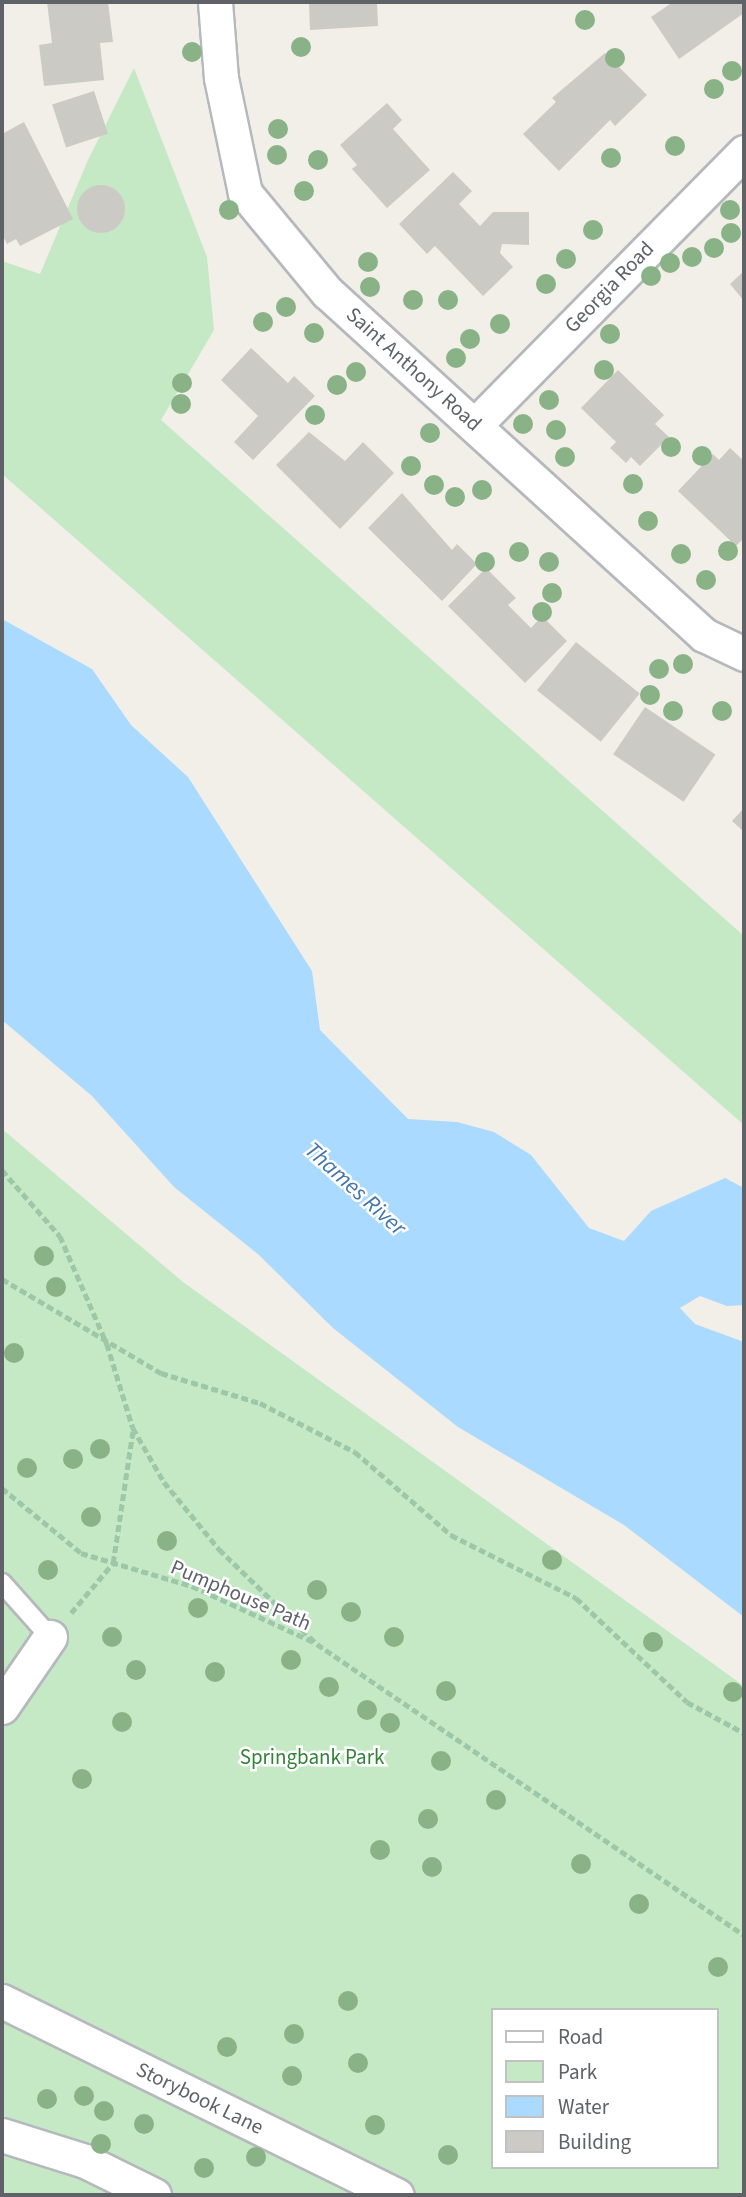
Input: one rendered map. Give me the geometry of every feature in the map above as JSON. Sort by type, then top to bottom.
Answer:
[{"type":"street","name":"Saint Anthony Road","points":[[215,2],[221,78],[245,193],[327,292],[476,424],[704,635],[744,654]]},
{"type":"street","name":"Georgia Road","points":[[476,424],[744,152]]},
{"type":"street","points":[[2,1707],[50,1637]]},
{"type":"street","name":"Storybook Lane","points":[[2,2001],[397,2195]]},
{"type":"street","points":[[9,2140],[85,2161],[154,2195]]},
{"type":"lane","points":[[2,1583],[50,1637]]},
{"type":"path","points":[[2,1170],[60,1236],[107,1344],[133,1428],[164,1482],[219,1549],[317,1644],[744,1935]]},
{"type":"path","points":[[2,1279],[107,1344],[162,1374],[260,1403],[355,1452],[451,1535],[576,1598],[687,1702],[744,1733]]},
{"type":"path","points":[[50,1637],[113,1563],[133,1428]]},
{"type":"path","name":"Pumphouse Path","points":[[2,1488],[81,1553],[192,1587],[317,1644]]},
{"type":"green space","points":[[134,68],[207,257],[214,330],[161,420],[744,936],[744,1125],[2,474],[2,261],[40,274],[88,160]]},
{"type":"green space","name":"Springbank Park","points":[[2,1129],[183,1282],[744,1686],[744,2195],[2,2195]]},
{"type":"water","name":"Thames River","points":[[2,619],[92,669],[131,725],[188,777],[312,971],[320,1030],[408,1119],[457,1122],[494,1132],[531,1155],[589,1228],[624,1241],[651,1211],[725,1178],[744,1188],[744,1305],[727,1306],[700,1296],[680,1308],[695,1324],[744,1342],[744,1617],[624,1525],[458,1427],[333,1328],[259,1255],[174,1187],[92,1096],[2,1020]]},
{"type":"building","points":[[47,2],[108,2],[113,42],[100,43],[104,80],[44,86],[39,45],[52,43]]},
{"type":"building","points":[[309,2],[377,2],[378,26],[310,30]]},
{"type":"building","points":[[673,2],[744,2],[744,13],[679,59],[651,17]]},
{"type":"building","points":[[605,53],[647,95],[615,126],[610,120],[559,171],[523,134],[556,102],[552,98]]},
{"type":"building","points":[[94,91],[108,134],[66,147],[52,105]]},
{"type":"building","points":[[387,103],[402,120],[393,129],[430,170],[387,208],[352,169],[357,165],[340,145]]},
{"type":"building","points":[[24,122],[73,219],[20,246],[16,239],[7,244],[2,234],[2,134]]},
{"type":"building","points":[[453,172],[472,191],[459,204],[480,226],[493,212],[529,212],[529,245],[502,244],[500,253],[513,267],[483,296],[435,246],[427,254],[399,224]]},
{"type":"building","points":[[101,185],[110,186],[118,192],[124,200],[124,218],[118,226],[110,232],[101,233],[92,232],[84,226],[78,218],[77,209],[78,200],[84,192],[92,186]]},
{"type":"building","points":[[744,271],[744,301],[730,284]]},
{"type":"building","points":[[251,348],[288,383],[294,376],[315,396],[253,460],[234,442],[258,416],[221,380]]},
{"type":"building","points":[[618,370],[664,415],[655,424],[669,437],[640,466],[631,457],[626,463],[610,448],[616,442],[581,408]]},
{"type":"building","points":[[309,432],[345,461],[363,442],[394,473],[340,529],[276,465]]},
{"type":"building","points":[[730,448],[744,461],[744,538],[736,546],[678,491],[713,454],[719,460]]},
{"type":"building","points":[[402,493],[452,550],[457,544],[477,564],[442,601],[368,528]]},
{"type":"building","points":[[486,568],[516,598],[508,605],[531,628],[542,616],[567,641],[525,683],[448,606]]},
{"type":"building","points":[[576,642],[640,694],[601,742],[537,690]]},
{"type":"building","points":[[645,707],[715,755],[684,802],[613,754]]},
{"type":"building","points":[[744,808],[744,832],[732,821]]}]
